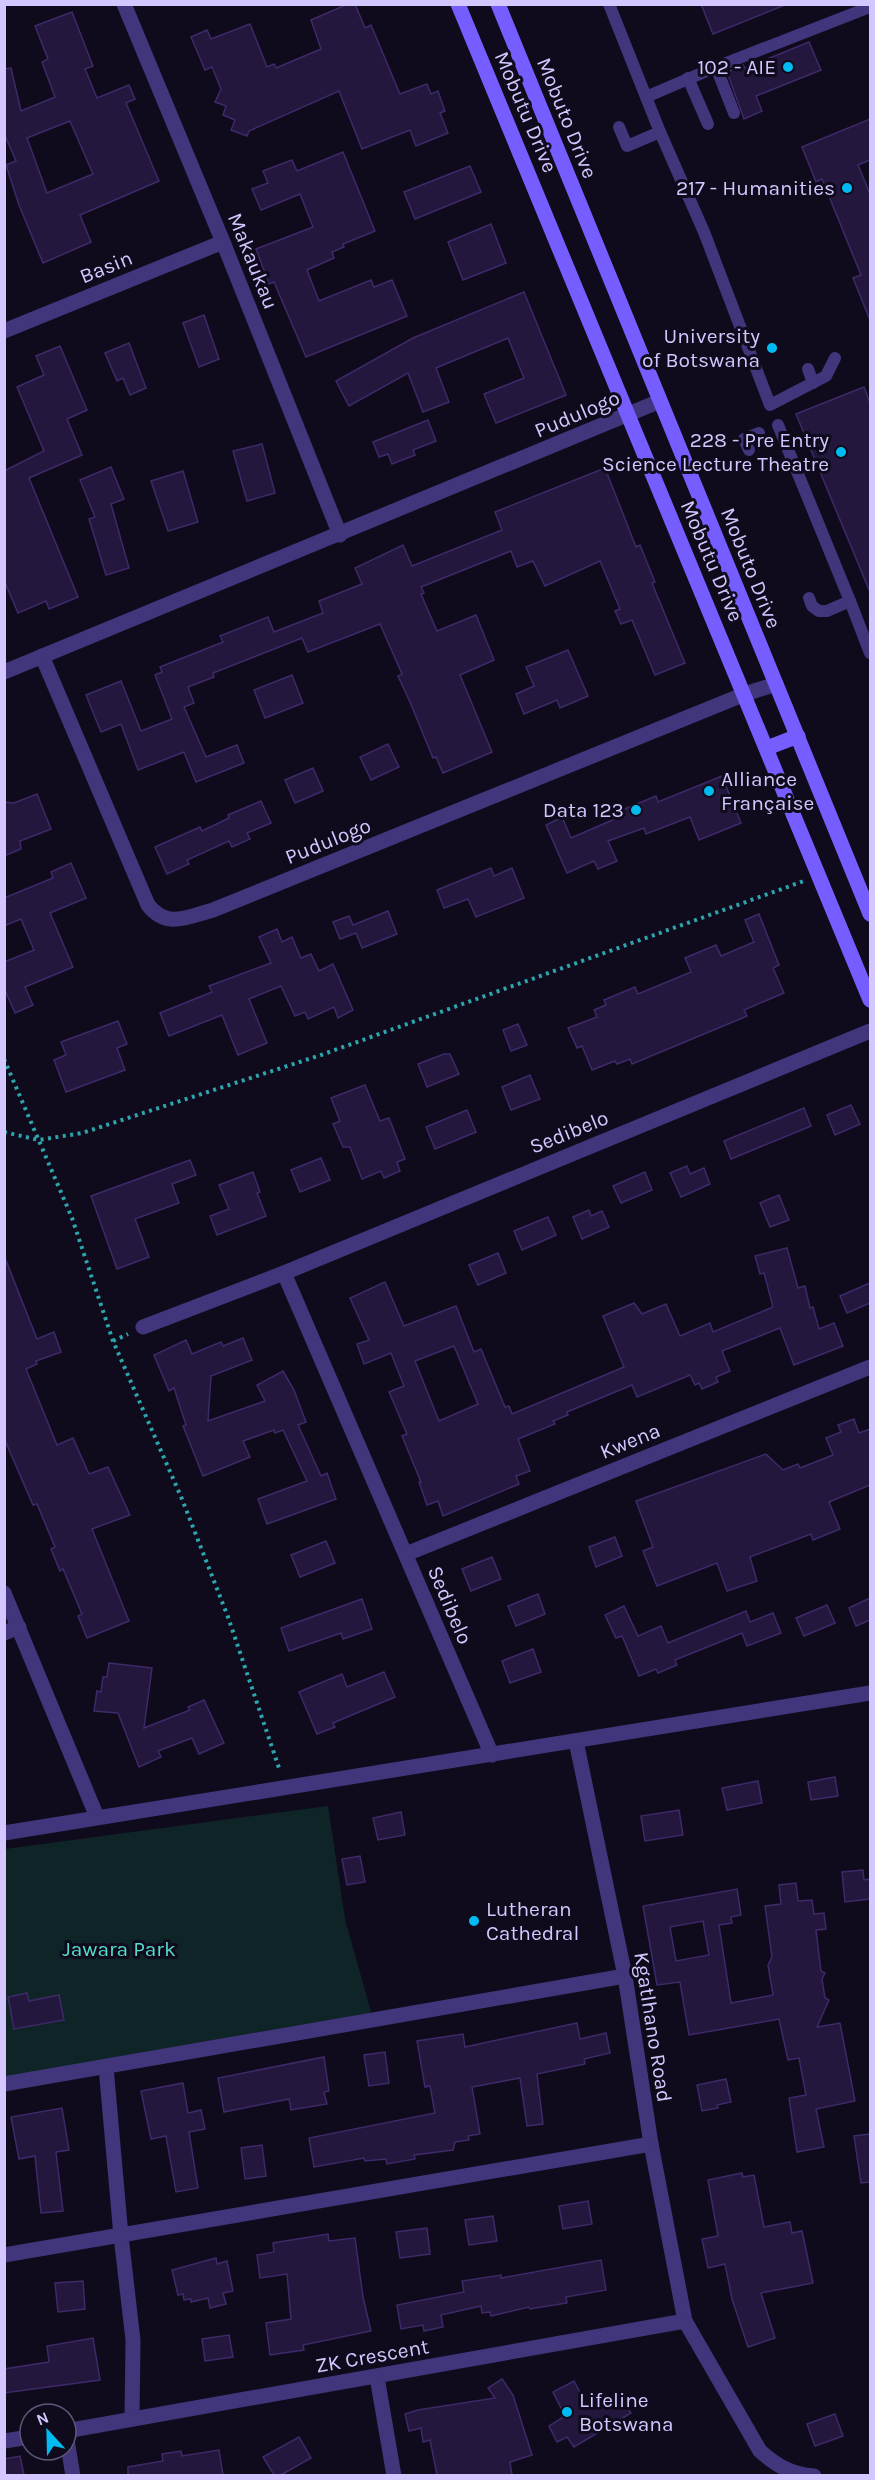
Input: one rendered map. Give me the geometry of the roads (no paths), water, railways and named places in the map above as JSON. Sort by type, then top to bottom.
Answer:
[{"type":"main road","name":"Mobutu Drive","points":[[458,4],[870,1000]]},
{"type":"main road","name":"Mobuto Drive","points":[[498,4],[870,914]]},
{"type":"main road","points":[[767,748],[798,736]]},
{"type":"street","name":"Makaukau","points":[[124,4],[223,242],[340,535]]},
{"type":"street","name":"Basin","points":[[4,331],[223,242]]},
{"type":"street","name":"Pudulogo","points":[[4,672],[660,401]]},
{"type":"street","name":"Pudulogo","points":[[42,656],[148,905],[156,916],[167,920],[213,910],[745,694],[776,684]]},
{"type":"street","name":"Sedibelo","points":[[143,1327],[284,1273],[870,1031]]},
{"type":"street","name":"Sedibelo","points":[[284,1273],[492,1755]]},
{"type":"street","name":"Kwena","points":[[406,1554],[870,1367]]},
{"type":"street","points":[[4,1593],[12,1630],[97,1817]]},
{"type":"street","points":[[4,1833],[870,1693]]},
{"type":"street","name":"Kgatlhano Road","points":[[576,1741],[625,1976],[651,2144],[685,2321],[760,2451],[778,2466],[796,2475]]},
{"type":"street","points":[[4,2084],[625,1976]]},
{"type":"street","points":[[106,2067],[133,2340],[132,2418]]},
{"type":"street","points":[[4,2255],[651,2144]]},
{"type":"street","name":"ZK Crescent","points":[[78,2429],[685,2321]]},
{"type":"street","points":[[377,2377],[394,2475]]},
{"type":"street","points":[[796,2475],[814,2475]]},
{"type":"lane","points":[[609,4],[660,132],[704,232],[770,405],[826,376],[835,358]]},
{"type":"lane","points":[[646,97],[688,78],[870,8]]},
{"type":"lane","points":[[716,67],[734,114]]},
{"type":"lane","points":[[688,78],[708,124]]},
{"type":"lane","points":[[619,128],[627,146],[660,132]]},
{"type":"lane","points":[[808,369],[813,383]]},
{"type":"lane","points":[[778,424],[870,654]]},
{"type":"lane","points":[[749,450],[744,439],[759,433]]},
{"type":"lane","points":[[809,597],[812,606],[819,611],[827,611],[850,601]]},
{"type":"place","name":"102 - AIE","points":[[788,67]]},
{"type":"place","name":"217 - Humanities","points":[[847,188]]},
{"type":"place","name":"University of Botswana","points":[[772,348]]},
{"type":"place","name":"228 - Pre Entry Science Lecture Theatre","points":[[841,452]]},
{"type":"place","name":"Alliance Française","points":[[709,791]]},
{"type":"place","name":"Data 123","points":[[636,810]]},
{"type":"place","name":"Lutheran Cathedral","points":[[474,1921]]},
{"type":"place","name":"Lifeline Botswana","points":[[567,2412]]},
{"type":"park label","name":"Jawara Park","points":[[119,1949]]}]
